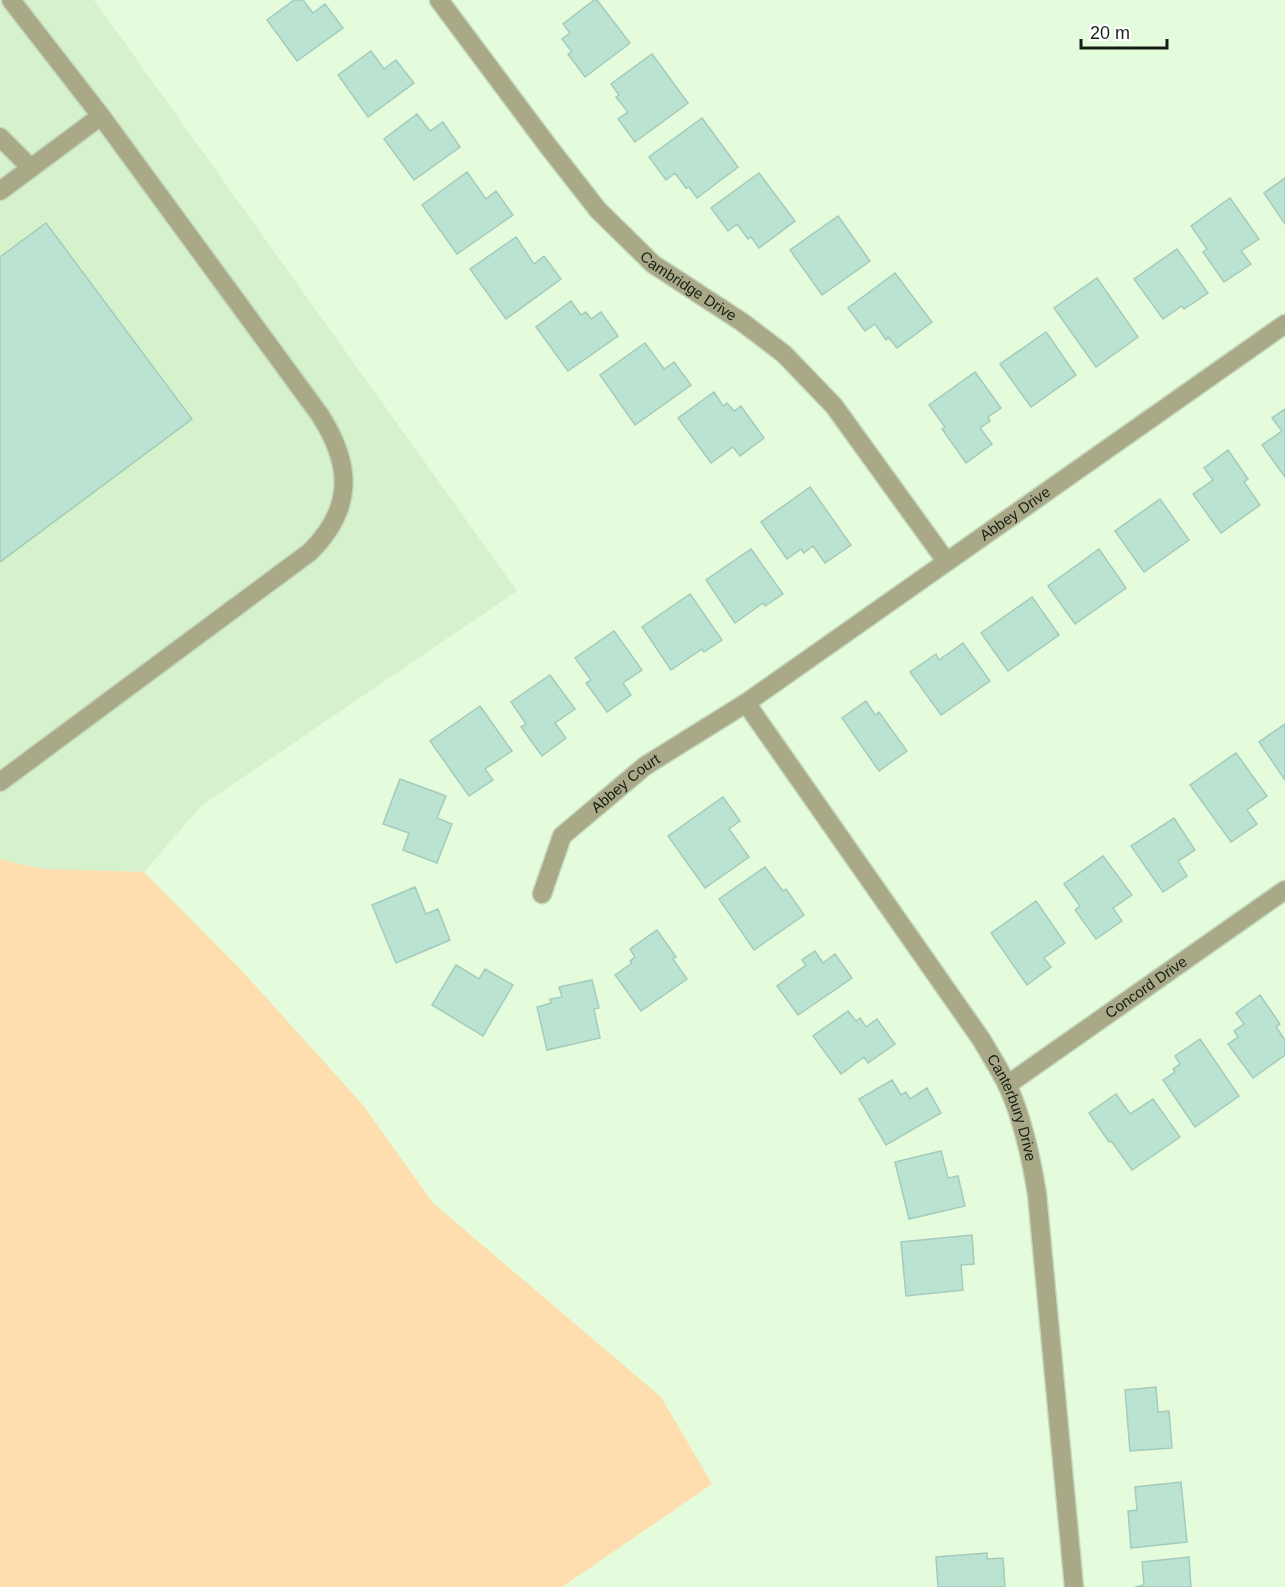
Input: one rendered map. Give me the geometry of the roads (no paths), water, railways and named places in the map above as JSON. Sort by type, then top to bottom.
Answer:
[{"type":"street","points":[[0,782],[310,552],[324,538],[337,515],[343,494],[344,477],[339,451],[333,435],[324,422],[101,116],[11,0]]},
{"type":"street","name":"Cambridge Drive","points":[[440,0],[598,210],[653,264],[742,322],[790,360],[834,406],[946,561]]},
{"type":"street","points":[[0,191],[101,116]]},
{"type":"street","points":[[0,136],[31,168]]},
{"type":"street","name":"Abbey Drive","points":[[746,703],[1285,324]]},
{"type":"street","name":"Abbey Court","points":[[542,894],[562,836],[645,766],[746,703]]},
{"type":"street","name":"Canterbury Drive","points":[[746,703],[981,1039],[1007,1085],[1026,1140],[1037,1194],[1074,1587]]},
{"type":"street","name":"Concord Drive","points":[[1007,1085],[1285,890]]}]
